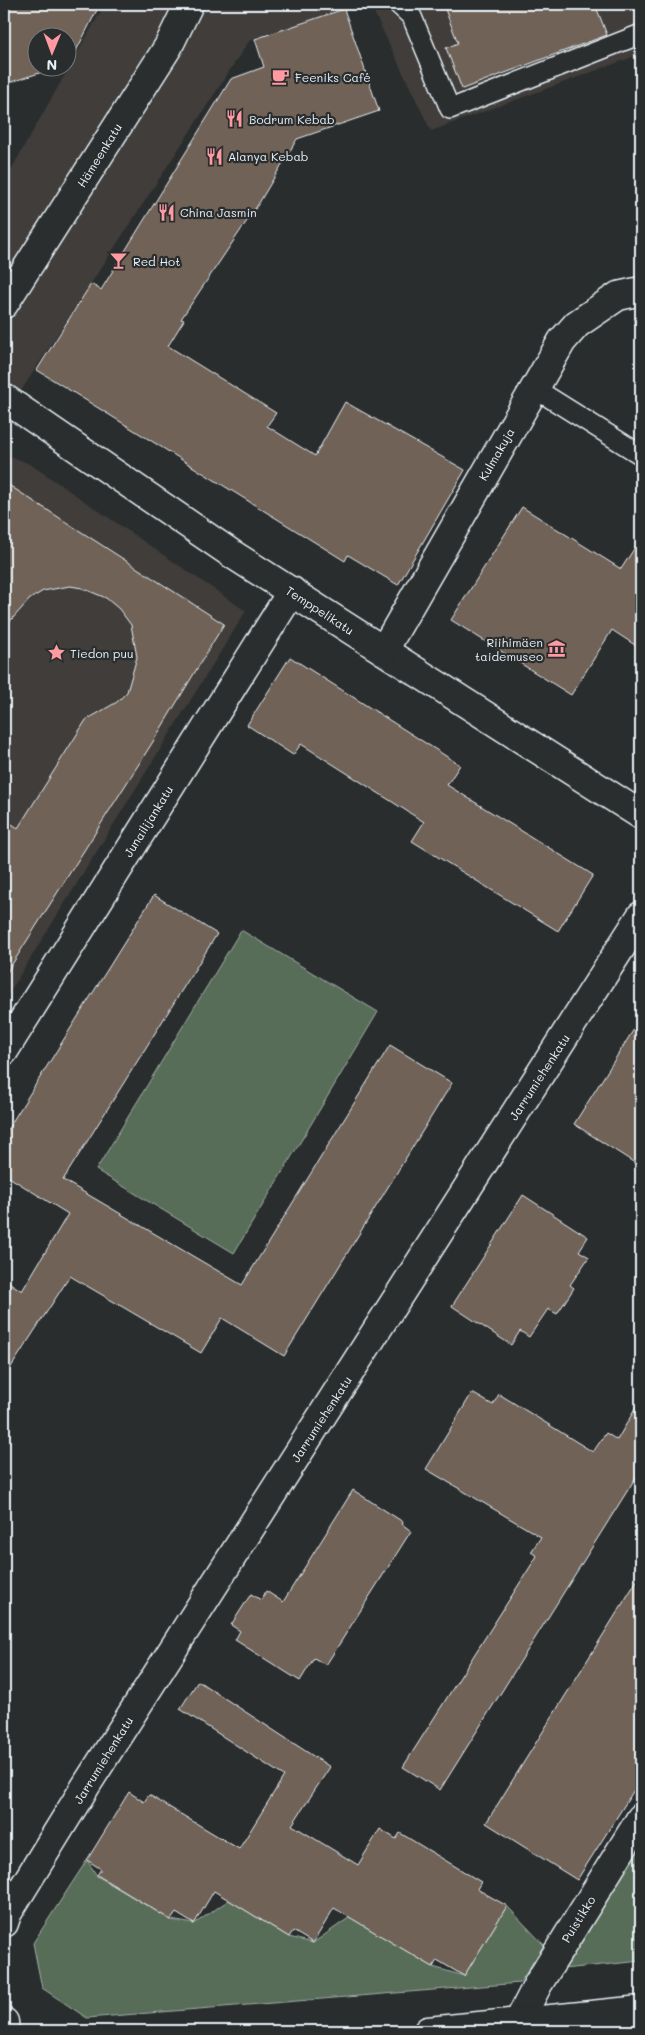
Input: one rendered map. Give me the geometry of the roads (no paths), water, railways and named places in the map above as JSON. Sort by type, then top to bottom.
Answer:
[{"type":"street","name":"Hämeenkatu","points":[[4,304],[168,47],[189,4]]},
{"type":"street","name":"Kulmakuja","points":[[384,650],[552,357],[577,324],[618,296],[641,291]]},
{"type":"street","name":"Temppelikatu","points":[[4,398],[232,554],[641,816]]},
{"type":"street","name":"Junailijankatu","points":[[4,1051],[292,591]]},
{"type":"street","name":"Jarrumiehenkatu","points":[[4,1923],[7,1914],[87,1784],[641,916]]},
{"type":"street","name":"Puistikko","points":[[519,2022],[538,1984],[641,1818]]},
{"type":"street","points":[[428,2031],[641,2010]]},
{"type":"street","points":[[4,2022],[6,2031]]},
{"type":"lane","points":[[398,4],[412,17],[450,108],[641,34]]},
{"type":"lane","points":[[534,388],[641,455]]},
{"type":"place","name":"Feeniks Café","points":[[281,77]]},
{"type":"place","name":"Bodrum Kebab","points":[[235,119]]},
{"type":"place","name":"Alanya Kebab","points":[[214,156]]},
{"type":"place","name":"China Jasmin","points":[[166,212]]},
{"type":"place","name":"Red Hot","points":[[119,261]]},
{"type":"place","name":"Riihimäen taidemuseo","points":[[557,649]]},
{"type":"place","name":"Tiedon puu","points":[[56,653]]}]
